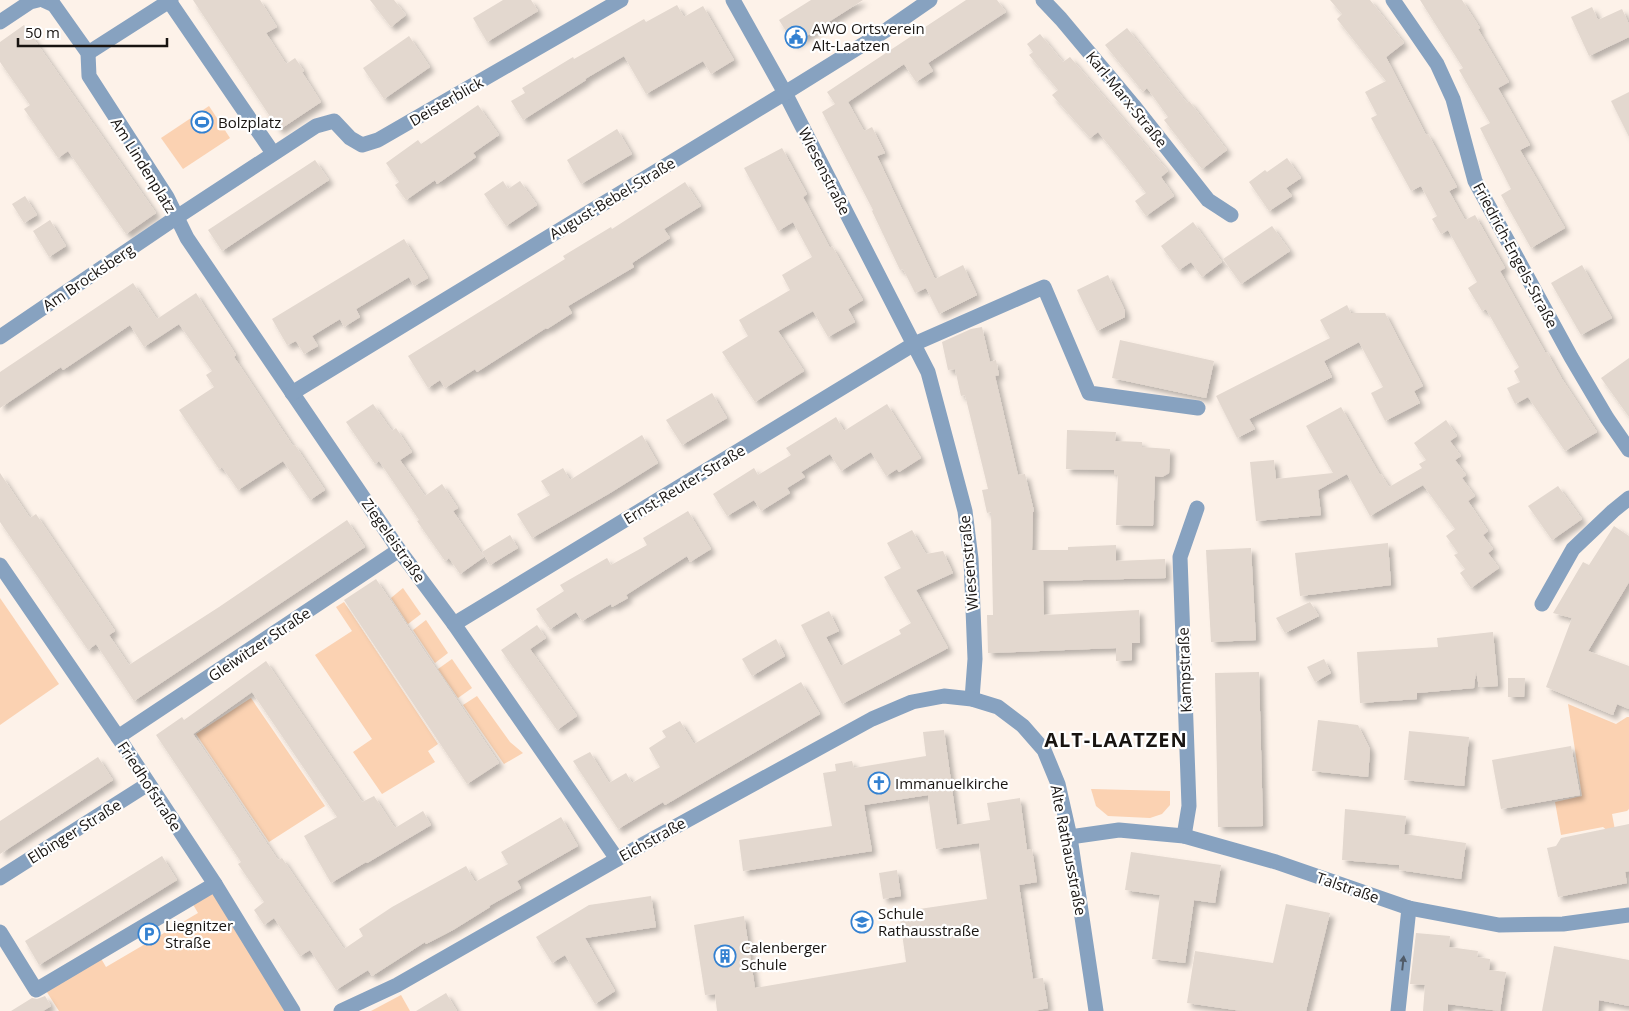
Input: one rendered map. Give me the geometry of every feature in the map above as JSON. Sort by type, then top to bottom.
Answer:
[{"type":"street","points":[[0,22],[37,1],[54,5],[88,53],[170,0],[273,153]]},
{"type":"street","name":"Deisterblick","points":[[273,153],[316,126],[334,121],[350,138],[362,145],[378,140],[621,0]]},
{"type":"street","name":"Wiesenstraße","points":[[733,0],[785,93],[928,372],[965,511],[971,559],[975,659],[972,699]]},
{"type":"street","name":"August-Bebel-Straße","points":[[292,392],[785,93],[888,29],[930,0]]},
{"type":"street","name":"Karl-Marx-Straße","points":[[1043,0],[1061,18],[1134,104],[1208,200],[1231,215]]},
{"type":"street","name":"Friedrich-Engels-Straße","points":[[1393,0],[1437,64],[1453,99],[1475,181],[1572,357],[1607,418],[1629,450]]},
{"type":"street","name":"Am Lindenplatz","points":[[88,53],[89,76],[167,198],[177,217],[273,153]]},
{"type":"street","name":"Am Brocksberg","points":[[0,337],[177,217]]},
{"type":"street","name":"Ziegeleistraße","points":[[177,217],[187,238],[399,550],[454,624],[617,859]]},
{"type":"street","points":[[914,344],[1044,287],[1090,393],[1198,408]]},
{"type":"street","name":"Ernst-Reuter-Straße","points":[[454,624],[914,344]]},
{"type":"street","points":[[1542,604],[1573,549],[1613,510],[1629,498]]},
{"type":"street","name":"Kampstraße","points":[[1184,836],[1189,806],[1180,557],[1197,508]]},
{"type":"street","name":"Gleiwitzer Straße","points":[[118,737],[399,550]]},
{"type":"street","name":"Friedhofstraße","points":[[0,565],[118,737],[215,884],[293,1011]]},
{"type":"street","name":"Eichstraße","points":[[341,1011],[397,984],[617,859],[872,719],[912,702],[944,696],[972,699]]},
{"type":"street","name":"Alte Rathausstraße","points":[[972,699],[998,707],[1023,726],[1044,750],[1058,784],[1070,837],[1096,1011]]},
{"type":"street","name":"Elbinger Straße","points":[[0,878],[148,784]]},
{"type":"street","name":"Talstraße","points":[[1070,837],[1119,830],[1184,836],[1276,862],[1409,908],[1499,925],[1563,924],[1629,915]]},
{"type":"street","points":[[0,932],[36,990],[215,884]]},
{"type":"street","points":[[1398,1011],[1409,908]]},
{"type":"shaded area","name":"Bolzplatz","points":[[209,106],[230,138],[183,169],[161,138]]},
{"type":"shaded area","points":[[403,588],[421,614],[408,624],[391,598]]},
{"type":"shaded area","points":[[0,598],[59,684],[0,725]]},
{"type":"shaded area","points":[[344,602],[438,744],[428,751],[435,762],[382,794],[353,752],[372,739],[315,655],[352,631],[336,607]]},
{"type":"shaded area","points":[[426,620],[448,653],[435,663],[413,630]]},
{"type":"shaded area","points":[[452,659],[472,688],[458,698],[438,669]]},
{"type":"shaded area","points":[[477,696],[510,742],[523,753],[504,764],[463,705]]},
{"type":"shaded area","points":[[251,698],[325,806],[269,842],[196,734]]},
{"type":"shaded area","points":[[1568,704],[1616,724],[1629,717],[1629,809],[1612,814],[1615,830],[1609,832],[1603,827],[1561,835],[1555,802],[1582,796]]},
{"type":"shaded area","points":[[1091,789],[1170,791],[1170,805],[1162,814],[1150,818],[1108,816],[1096,806]]},
{"type":"shaded area","points":[[211,889],[290,1011],[59,1011],[43,986],[99,955],[106,967],[198,913],[191,901]]},
{"type":"shaded area","points":[[401,995],[410,1011],[371,1011]]},
{"type":"building","points":[[193,0],[260,0],[277,27],[266,33],[286,64],[295,58],[321,102],[279,130]]},
{"type":"building","points":[[370,0],[394,0],[406,15],[391,27]]},
{"type":"building","points":[[503,0],[531,0],[538,11],[487,42],[473,18]]},
{"type":"building","points":[[811,0],[863,0],[794,44],[779,20]]},
{"type":"building","points":[[966,0],[997,0],[1006,12],[928,63],[933,71],[916,82],[904,64],[848,102],[864,131],[872,127],[885,153],[877,156],[935,279],[963,265],[977,295],[939,314],[926,288],[915,293],[903,269],[900,270],[873,210],[822,112],[835,104],[827,92]]},
{"type":"building","points":[[1330,0],[1370,0],[1404,43],[1386,57],[1426,135],[1428,134],[1457,187],[1449,191],[1465,220],[1475,215],[1505,268],[1500,271],[1545,352],[1547,352],[1562,379],[1597,432],[1565,451],[1528,397],[1515,404],[1507,388],[1520,382],[1514,371],[1519,367],[1486,309],[1482,311],[1468,288],[1477,282],[1448,230],[1441,234],[1432,219],[1437,216],[1421,186],[1411,191],[1371,118],[1377,115],[1365,92],[1386,81],[1337,19],[1342,14]]},
{"type":"building","points":[[1420,0],[1462,0],[1480,28],[1478,29],[1509,82],[1498,88],[1530,145],[1520,150],[1565,228],[1531,248],[1501,195],[1511,189],[1480,128],[1490,123],[1459,70],[1463,68]]},
{"type":"building","points":[[677,5],[684,17],[703,6],[734,60],[711,74],[703,61],[646,94],[624,56],[523,120],[511,101],[525,93],[522,88],[573,57],[574,59],[644,19],[646,22]]},
{"type":"building","points":[[1592,7],[1598,20],[1622,9],[1629,24],[1629,37],[1589,56],[1571,17]]},
{"type":"building","points":[[24,25],[156,213],[126,234],[68,151],[58,158],[24,109],[30,105],[0,62],[0,42]]},
{"type":"building","points":[[1127,28],[1187,103],[1189,101],[1227,150],[1202,169],[1164,120],[1168,117],[1147,88],[1143,92],[1105,45]]},
{"type":"building","points":[[1040,34],[1063,62],[1070,57],[1168,171],[1161,177],[1174,196],[1146,216],[1135,201],[1146,193],[1124,164],[1098,132],[1090,138],[1052,95],[1058,90],[1029,55],[1033,52],[1027,44]]},
{"type":"building","points":[[409,36],[430,67],[384,99],[363,68]]},
{"type":"building","points":[[1629,92],[1629,137],[1611,101]]},
{"type":"building","points":[[478,105],[499,135],[473,153],[476,157],[437,184],[435,180],[406,200],[395,185],[399,182],[386,163],[418,140],[421,144]]},
{"type":"building","points":[[617,129],[632,154],[581,184],[567,160]]},
{"type":"building","points":[[782,148],[807,194],[803,197],[830,248],[832,246],[863,300],[848,309],[855,322],[828,337],[813,311],[778,331],[804,371],[755,402],[722,352],[748,336],[739,320],[790,290],[782,275],[812,257],[793,222],[778,231],[744,168]]},
{"type":"building","points":[[1287,158],[1301,178],[1286,188],[1292,196],[1269,211],[1249,182],[1265,170],[1267,172]]},
{"type":"building","points":[[315,160],[329,180],[222,251],[208,230]]},
{"type":"building","points":[[503,181],[508,189],[520,181],[537,205],[506,226],[484,194]]},
{"type":"building","points":[[685,182],[701,206],[664,229],[670,238],[632,263],[634,267],[568,306],[572,313],[477,372],[475,369],[445,388],[440,380],[428,388],[408,356],[565,259],[563,256],[611,227],[612,229]]},
{"type":"building","points":[[25,196],[37,215],[24,223],[12,204]]},
{"type":"building","points":[[50,220],[66,246],[49,257],[33,231]]},
{"type":"building","points":[[1193,222],[1222,262],[1202,277],[1191,262],[1179,270],[1161,246]]},
{"type":"building","points":[[1272,226],[1290,251],[1241,284],[1223,259]]},
{"type":"building","points":[[404,239],[428,278],[414,286],[409,277],[356,309],[360,317],[344,327],[340,319],[312,336],[318,346],[304,354],[296,341],[287,345],[272,319]]},
{"type":"building","points":[[1582,265],[1612,318],[1581,335],[1551,283]]},
{"type":"building","points":[[1108,275],[1125,311],[1125,317],[1097,331],[1077,290]]},
{"type":"building","points":[[133,283],[157,319],[196,293],[236,355],[234,357],[293,446],[295,445],[325,490],[310,500],[283,461],[238,490],[222,467],[219,469],[179,410],[214,387],[206,375],[212,371],[179,324],[144,347],[130,325],[63,370],[61,367],[0,408],[0,372]]},
{"type":"building","points":[[1347,305],[1351,313],[1385,313],[1423,386],[1414,391],[1420,403],[1385,421],[1371,393],[1383,387],[1359,342],[1324,361],[1332,377],[1249,419],[1255,429],[1237,438],[1216,396],[1330,338],[1320,320]]},
{"type":"building","points":[[982,327],[990,362],[996,360],[999,375],[995,376],[1018,475],[1025,474],[1034,511],[1032,550],[1068,550],[1068,547],[1116,545],[1116,561],[1165,559],[1166,578],[1043,581],[1044,615],[1139,610],[1140,643],[1132,643],[1132,660],[1116,661],[1116,648],[988,653],[987,615],[993,615],[991,512],[987,513],[982,490],[988,489],[965,395],[961,396],[955,369],[948,370],[942,342],[971,329]]},
{"type":"building","points":[[1120,340],[1214,361],[1206,398],[1112,378]]},
{"type":"building","points":[[1629,358],[1629,417],[1601,378]]},
{"type":"building","points":[[712,393],[727,418],[682,445],[666,420]]},
{"type":"building","points":[[373,404],[392,431],[396,428],[412,452],[400,460],[425,496],[442,484],[458,508],[453,511],[484,557],[460,574],[449,558],[445,561],[379,461],[375,464],[346,422]]},
{"type":"building","points":[[887,404],[921,458],[899,472],[897,469],[886,476],[871,452],[841,471],[830,454],[801,472],[805,477],[787,488],[790,493],[761,511],[754,500],[727,516],[713,494],[754,468],[758,475],[791,455],[786,448],[836,417],[844,431]]},
{"type":"building","points":[[1341,407],[1380,475],[1389,487],[1422,468],[1419,464],[1426,460],[1414,443],[1446,420],[1457,436],[1450,441],[1461,456],[1455,460],[1466,475],[1462,478],[1475,496],[1468,501],[1488,531],[1483,535],[1493,549],[1488,553],[1499,568],[1471,588],[1460,573],[1465,569],[1454,555],[1458,553],[1446,536],[1455,529],[1423,485],[1370,516],[1347,474],[1318,490],[1321,515],[1256,521],[1250,462],[1274,460],[1276,479],[1333,473],[1306,426]]},
{"type":"building","points":[[1067,430],[1116,432],[1115,441],[1142,442],[1142,447],[1170,449],[1169,473],[1162,477],[1155,476],[1153,526],[1116,525],[1118,475],[1114,475],[1114,470],[1066,469]]},
{"type":"building","points":[[642,435],[658,463],[532,538],[517,514],[550,495],[541,481],[563,468],[570,480]]},
{"type":"building","points":[[0,473],[30,518],[36,514],[99,607],[115,631],[109,635],[129,665],[219,607],[347,520],[365,547],[134,701],[96,644],[88,650],[0,522]]},
{"type":"building","points":[[1558,486],[1582,519],[1552,540],[1528,506]]},
{"type":"building","points":[[688,511],[711,549],[690,562],[687,556],[626,595],[628,598],[612,607],[611,604],[582,621],[576,612],[550,629],[536,609],[564,591],[560,585],[607,558],[611,565],[647,545],[643,538]]},
{"type":"building","points":[[1614,526],[1629,536],[1629,582],[1588,651],[1629,666],[1629,709],[1617,704],[1613,715],[1546,687],[1572,618],[1553,613],[1583,562],[1589,565]]},
{"type":"building","points":[[912,530],[926,554],[943,551],[953,573],[916,590],[948,648],[842,704],[801,625],[829,611],[839,631],[826,637],[841,666],[901,634],[899,630],[911,623],[884,577],[901,568],[887,543]]},
{"type":"building","points":[[510,535],[518,548],[490,565],[482,552]]},
{"type":"building","points":[[1388,543],[1391,585],[1300,596],[1295,553]]},
{"type":"building","points":[[1251,548],[1256,640],[1211,642],[1206,550]]},
{"type":"building","points":[[376,579],[499,763],[467,784],[344,600]]},
{"type":"building","points":[[1310,602],[1319,616],[1285,633],[1276,618]]},
{"type":"building","points":[[537,625],[546,638],[530,649],[577,716],[557,730],[501,650]]},
{"type":"building","points":[[1493,632],[1498,686],[1479,687],[1476,671],[1474,688],[1417,693],[1417,699],[1360,703],[1357,652],[1438,647],[1437,638]]},
{"type":"building","points":[[776,639],[785,656],[752,676],[742,659]]},
{"type":"building","points":[[1324,659],[1331,673],[1315,682],[1307,667]]},
{"type":"building","points":[[266,661],[362,802],[374,796],[395,828],[423,811],[431,825],[331,883],[304,836],[337,817],[252,692],[193,734],[278,860],[282,858],[344,949],[363,936],[359,929],[392,907],[466,866],[475,882],[508,864],[501,852],[561,817],[578,846],[517,881],[521,888],[489,906],[453,930],[426,944],[425,942],[372,976],[368,970],[336,990],[310,950],[300,956],[274,918],[264,925],[254,910],[264,902],[238,864],[241,862],[156,735],[182,717],[184,720]]},
{"type":"building","points":[[1259,672],[1263,826],[1218,827],[1215,673]]},
{"type":"building","points":[[1508,678],[1525,678],[1524,697],[1508,697]]},
{"type":"building","points":[[801,682],[820,714],[665,805],[663,802],[618,829],[573,761],[590,752],[609,783],[626,773],[632,783],[660,767],[649,748],[666,737],[662,731],[680,721],[694,744]]},
{"type":"building","points":[[1318,720],[1358,725],[1370,749],[1368,777],[1312,771]]},
{"type":"building","points":[[944,730],[957,825],[990,820],[987,803],[1020,798],[1027,850],[1032,849],[1037,882],[1019,885],[1033,979],[1043,978],[1048,1008],[1034,1011],[717,1011],[715,994],[705,995],[694,925],[744,916],[755,988],[906,962],[899,912],[987,899],[979,843],[936,849],[928,795],[864,805],[872,851],[743,871],[739,840],[832,826],[823,773],[836,771],[835,764],[852,761],[854,768],[926,756],[923,732]]},
{"type":"building","points":[[1409,731],[1469,737],[1464,786],[1404,780]]},
{"type":"building","points":[[1571,746],[1580,795],[1501,809],[1492,760]]},
{"type":"building","points":[[98,757],[113,780],[0,854],[0,821]]},
{"type":"building","points":[[1345,809],[1406,816],[1404,834],[1466,843],[1461,879],[1399,870],[1399,865],[1342,860]]},
{"type":"building","points":[[1629,824],[1629,871],[1625,872],[1627,883],[1558,897],[1547,848],[1556,846],[1561,838]]},
{"type":"building","points":[[1131,852],[1221,865],[1215,903],[1194,900],[1185,963],[1152,959],[1160,895],[1125,890]]},
{"type":"building","points":[[162,856],[177,880],[39,965],[25,941]]},
{"type":"building","points":[[897,870],[901,896],[883,899],[879,873]]},
{"type":"building","points":[[651,896],[656,927],[585,938],[615,991],[595,1004],[565,955],[552,963],[536,937],[589,905]]},
{"type":"building","points":[[1286,904],[1330,913],[1306,1011],[1242,1011],[1187,1003],[1195,951],[1273,963]]},
{"type":"building","points":[[1416,933],[1450,936],[1449,947],[1478,951],[1477,957],[1490,959],[1489,970],[1506,972],[1500,1011],[1448,1004],[1448,1011],[1423,1011],[1425,985],[1410,984]]},
{"type":"building","points":[[1554,946],[1629,960],[1629,1006],[1599,1000],[1598,1011],[1542,1011]]},
{"type":"building","points":[[446,993],[457,1011],[416,1011]]},
{"type":"building","points":[[45,996],[51,1006],[43,1011],[11,1011],[32,998],[37,999]]},
{"type":"place","name":"AWO Ortsverein Alt-Laatzen","points":[[796,37]]},
{"type":"place","name":"Bolzplatz","points":[[202,122]]},
{"type":"place","name":"Immanuelkirche","points":[[879,783]]},
{"type":"place","name":"Schule Rathausstraße","points":[[862,922]]},
{"type":"place","name":"Liegnitzer Straße","points":[[149,934]]},
{"type":"place","name":"Calenberger Schule","points":[[725,956]]},
{"type":"district","name":"ALT-LAATZEN","points":[[1116,739]]}]
